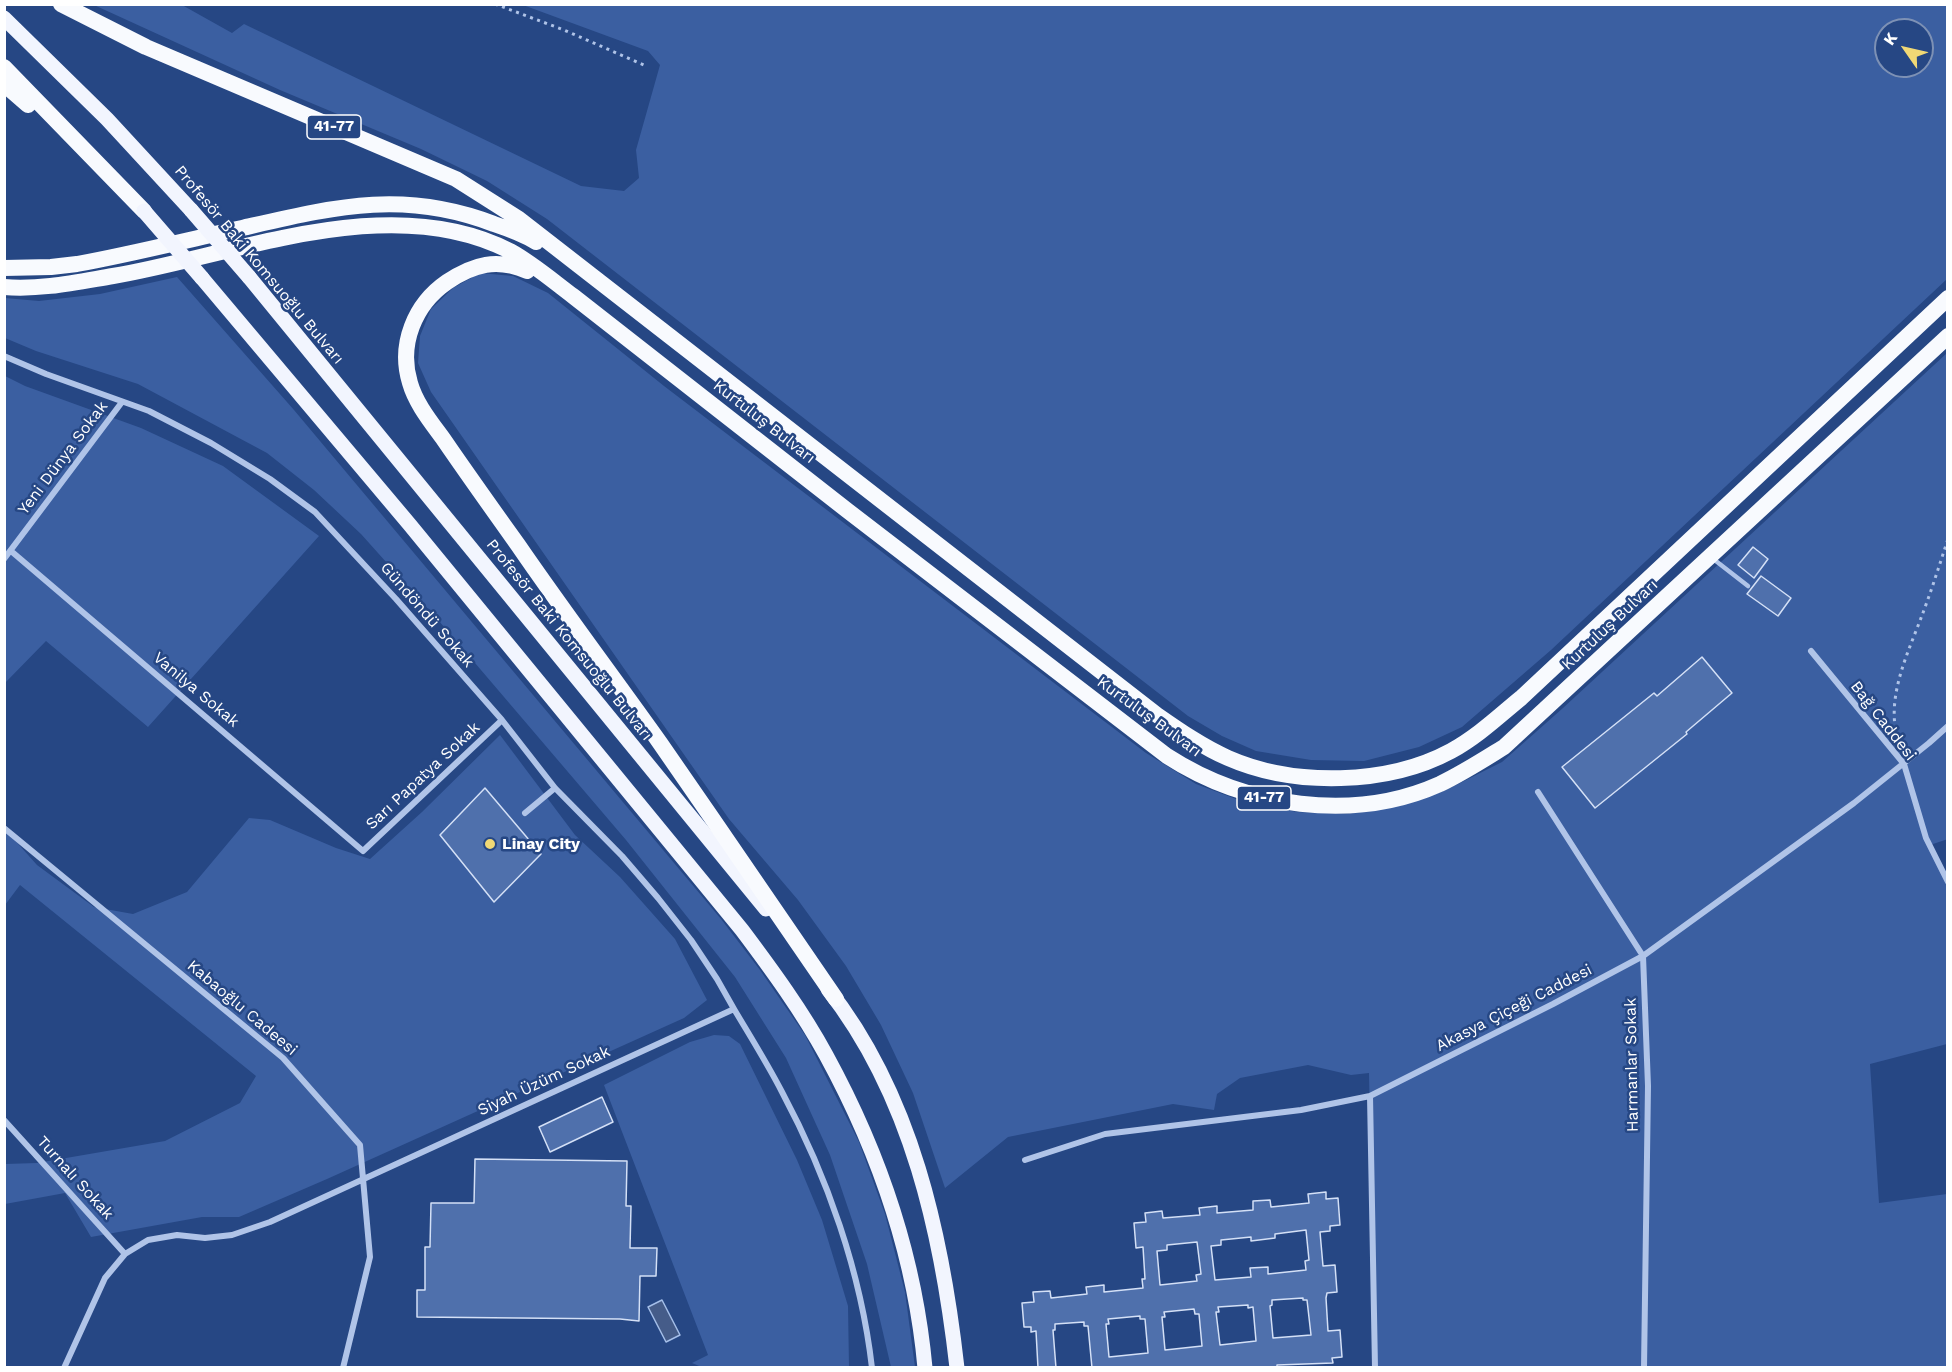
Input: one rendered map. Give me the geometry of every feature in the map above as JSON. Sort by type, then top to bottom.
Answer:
[{"type":"highway","name":"41-77","points":[[61,4],[146,47],[456,179],[519,219],[591,274]]},
{"type":"highway","points":[[4,67],[144,211]]},
{"type":"highway","points":[[4,84],[144,211]]},
{"type":"highway","points":[[4,268],[77,264],[333,208],[383,203],[432,207],[485,220],[519,233],[591,274]]},
{"type":"highway","name":"41-77","points":[[4,287],[43,288],[138,272],[324,231],[365,225],[404,225],[460,234],[496,246],[543,273],[573,296]]},
{"type":"highway","points":[[573,296],[512,265],[498,263],[483,265],[462,273],[431,296],[413,322],[407,351],[410,383],[428,418],[665,750],[836,999]]},
{"type":"highway","name":"Kurtuluş Bulvarı","points":[[591,274],[1179,731],[1203,746],[1249,766],[1291,775],[1320,778],[1366,776],[1409,767],[1451,751],[1473,738],[1521,698],[1947,298]]},
{"type":"highway","name":"Kurtuluş Bulvarı","points":[[573,296],[1167,756],[1211,781],[1269,799],[1307,805],[1375,803],[1407,795],[1438,784],[1471,768],[1504,747],[1947,336]]},
{"type":"main road","name":"Profesör Baki Komsuoğlu Bulvarı","points":[[4,18],[107,119],[249,277],[748,886],[836,999],[857,1029],[883,1078],[902,1121],[921,1176],[933,1219],[946,1282],[957,1368]]},
{"type":"main road","points":[[144,211],[418,534],[742,930],[778,980],[826,1053],[867,1137],[884,1179],[911,1278],[925,1368]]},
{"type":"street","name":"Gündöndü Sokak","points":[[4,356],[46,374],[149,411],[211,443],[270,479],[315,512],[358,556],[502,720],[555,788],[622,856],[658,898],[691,940],[734,1009]]},
{"type":"street","name":"Yeni Dünya Sokak","points":[[4,559],[122,402]]},
{"type":"street","name":"Vanilya Sokak","points":[[11,551],[363,851]]},
{"type":"street","name":"Bağ Caddesi","points":[[1810,651],[1904,764],[1926,838],[1947,882]]},
{"type":"street","name":"Sarı Papatya Sokak","points":[[363,851],[502,720]]},
{"type":"street","name":"Akasya Çiçeği Caddesi","points":[[1025,1160],[1105,1134],[1301,1110],[1370,1096],[1643,956],[1854,803],[1904,764],[1947,726]]},
{"type":"street","points":[[525,813],[555,788]]},
{"type":"street","points":[[1538,792],[1643,956]]},
{"type":"street","name":"Kabaoğlu Cadeesi","points":[[4,828],[283,1058],[360,1145],[370,1257],[343,1368]]},
{"type":"street","name":"Harmanlar Sokak","points":[[1643,956],[1648,1086],[1644,1368]]},
{"type":"street","points":[[734,1009],[782,1091],[817,1163],[847,1248],[868,1338],[872,1368]]},
{"type":"street","name":"Siyah Üzüm Sokak","points":[[64,1368],[105,1278],[125,1254],[148,1240],[177,1235],[205,1238],[232,1235],[270,1222],[734,1009]]},
{"type":"street","points":[[1370,1096],[1375,1368]]},
{"type":"street","name":"Turnalı Sokak","points":[[4,1120],[125,1254]]},
{"type":"lane","points":[[1710,557],[1748,586]]},
{"type":"path","points":[[495,4],[564,30],[644,65]]},
{"type":"path","points":[[1904,764],[1894,724],[1893,706],[1899,679],[1947,539]]},
{"type":"shaded area","points":[[94,5],[182,5],[232,33],[244,24],[581,186],[624,191],[639,178],[636,150],[660,65],[648,51],[523,5],[1947,5],[1947,279],[1551,650],[1462,727],[1419,747],[1364,761],[1311,760],[1256,751],[1222,736],[1188,716],[547,219],[487,181],[421,149],[280,90]]},
{"type":"shaded area","points":[[480,273],[513,276],[548,293],[664,386],[1146,753],[1196,784],[1244,802],[1297,812],[1348,814],[1402,805],[1444,791],[1502,762],[1947,353],[1948,839],[1930,845],[1947,882],[1947,1044],[1870,1064],[1879,1203],[1947,1194],[1947,1367],[1375,1367],[1369,1073],[1351,1075],[1308,1065],[1240,1078],[1217,1094],[1214,1110],[1173,1104],[1008,1137],[945,1188],[913,1093],[881,1025],[846,966],[798,900],[729,819],[431,392],[418,363],[420,336],[431,309],[453,288]]},
{"type":"shaded area","points":[[177,277],[294,410],[721,919],[805,1035],[859,1142],[885,1214],[905,1292],[915,1367],[891,1367],[867,1264],[830,1155],[786,1058],[735,977],[626,840],[446,629],[361,534],[314,490],[267,453],[138,384],[36,351],[5,338],[5,298],[39,301],[100,294]]},
{"type":"shaded area","points":[[5,376],[25,386],[141,428],[223,466],[319,536],[148,727],[46,641],[5,683]]},
{"type":"shaded area","points":[[500,735],[575,835],[620,877],[675,939],[707,1000],[684,1018],[239,1217],[202,1217],[91,1237],[65,1193],[5,1204],[5,1164],[37,1163],[165,1141],[240,1103],[256,1076],[20,885],[5,905],[4,828],[37,865],[94,907],[133,914],[187,892],[249,818],[270,820],[336,848],[370,859],[422,812]]},
{"type":"shaded area","points":[[714,1035],[729,1036],[740,1044],[797,1160],[822,1220],[848,1306],[849,1367],[704,1368],[692,1363],[708,1355],[604,1085],[690,1042]]},
{"type":"shaded area","points":[[662,1300],[680,1335],[666,1342],[648,1307]]},
{"type":"building","points":[[1753,547],[1768,559],[1754,578],[1738,565]]},
{"type":"building","points":[[1761,576],[1791,598],[1778,616],[1747,594]]},
{"type":"building","points":[[1702,657],[1732,693],[1686,732],[1687,734],[1595,808],[1562,767],[1654,693],[1657,696]]},
{"type":"building","name":"Linay City","points":[[485,788],[541,854],[494,902],[440,835]]},
{"type":"building","points":[[602,1097],[613,1122],[550,1152],[539,1127]]},
{"type":"building","points":[[475,1159],[627,1161],[626,1206],[631,1206],[630,1248],[657,1248],[656,1276],[640,1276],[639,1321],[417,1317],[417,1290],[425,1290],[425,1247],[430,1247],[431,1203],[474,1203]]},
{"type":"building","points":[[1326,1192],[1326,1199],[1338,1198],[1340,1225],[1330,1226],[1330,1231],[1320,1232],[1323,1266],[1335,1265],[1337,1292],[1327,1293],[1326,1298],[1328,1331],[1340,1330],[1342,1357],[1332,1358],[1333,1363],[1277,1365],[1277,1368],[1092,1368],[1088,1326],[1084,1326],[1084,1322],[1055,1324],[1055,1330],[1053,1330],[1056,1368],[1038,1368],[1036,1331],[1031,1332],[1031,1327],[1024,1327],[1022,1303],[1034,1302],[1033,1292],[1050,1291],[1051,1298],[1087,1294],[1086,1287],[1104,1285],[1104,1292],[1143,1288],[1142,1279],[1145,1279],[1143,1247],[1136,1248],[1134,1223],[1146,1222],[1145,1213],[1162,1211],[1163,1218],[1200,1215],[1199,1208],[1217,1206],[1217,1213],[1253,1210],[1253,1201],[1270,1200],[1271,1207],[1309,1203],[1308,1194]],"holes":[[[1306,1230],[1309,1260],[1305,1261],[1306,1270],[1268,1274],[1268,1267],[1250,1268],[1251,1277],[1215,1280],[1211,1246],[1221,1245],[1221,1240],[1251,1237],[1251,1241],[1275,1238],[1275,1234]],[[1197,1242],[1201,1274],[1196,1275],[1197,1281],[1160,1285],[1157,1251],[1167,1250],[1167,1245]],[[1303,1298],[1307,1300],[1311,1335],[1273,1338],[1270,1306],[1272,1300]],[[1248,1305],[1248,1308],[1253,1307],[1256,1341],[1220,1345],[1216,1312],[1219,1312],[1218,1307]],[[1194,1309],[1195,1314],[1199,1314],[1202,1346],[1165,1350],[1162,1317],[1165,1317],[1164,1312]],[[1140,1316],[1140,1319],[1145,1319],[1148,1353],[1109,1357],[1106,1324],[1109,1324],[1108,1319]]]},
{"type":"place","name":"Linay City","points":[[490,844]]}]
